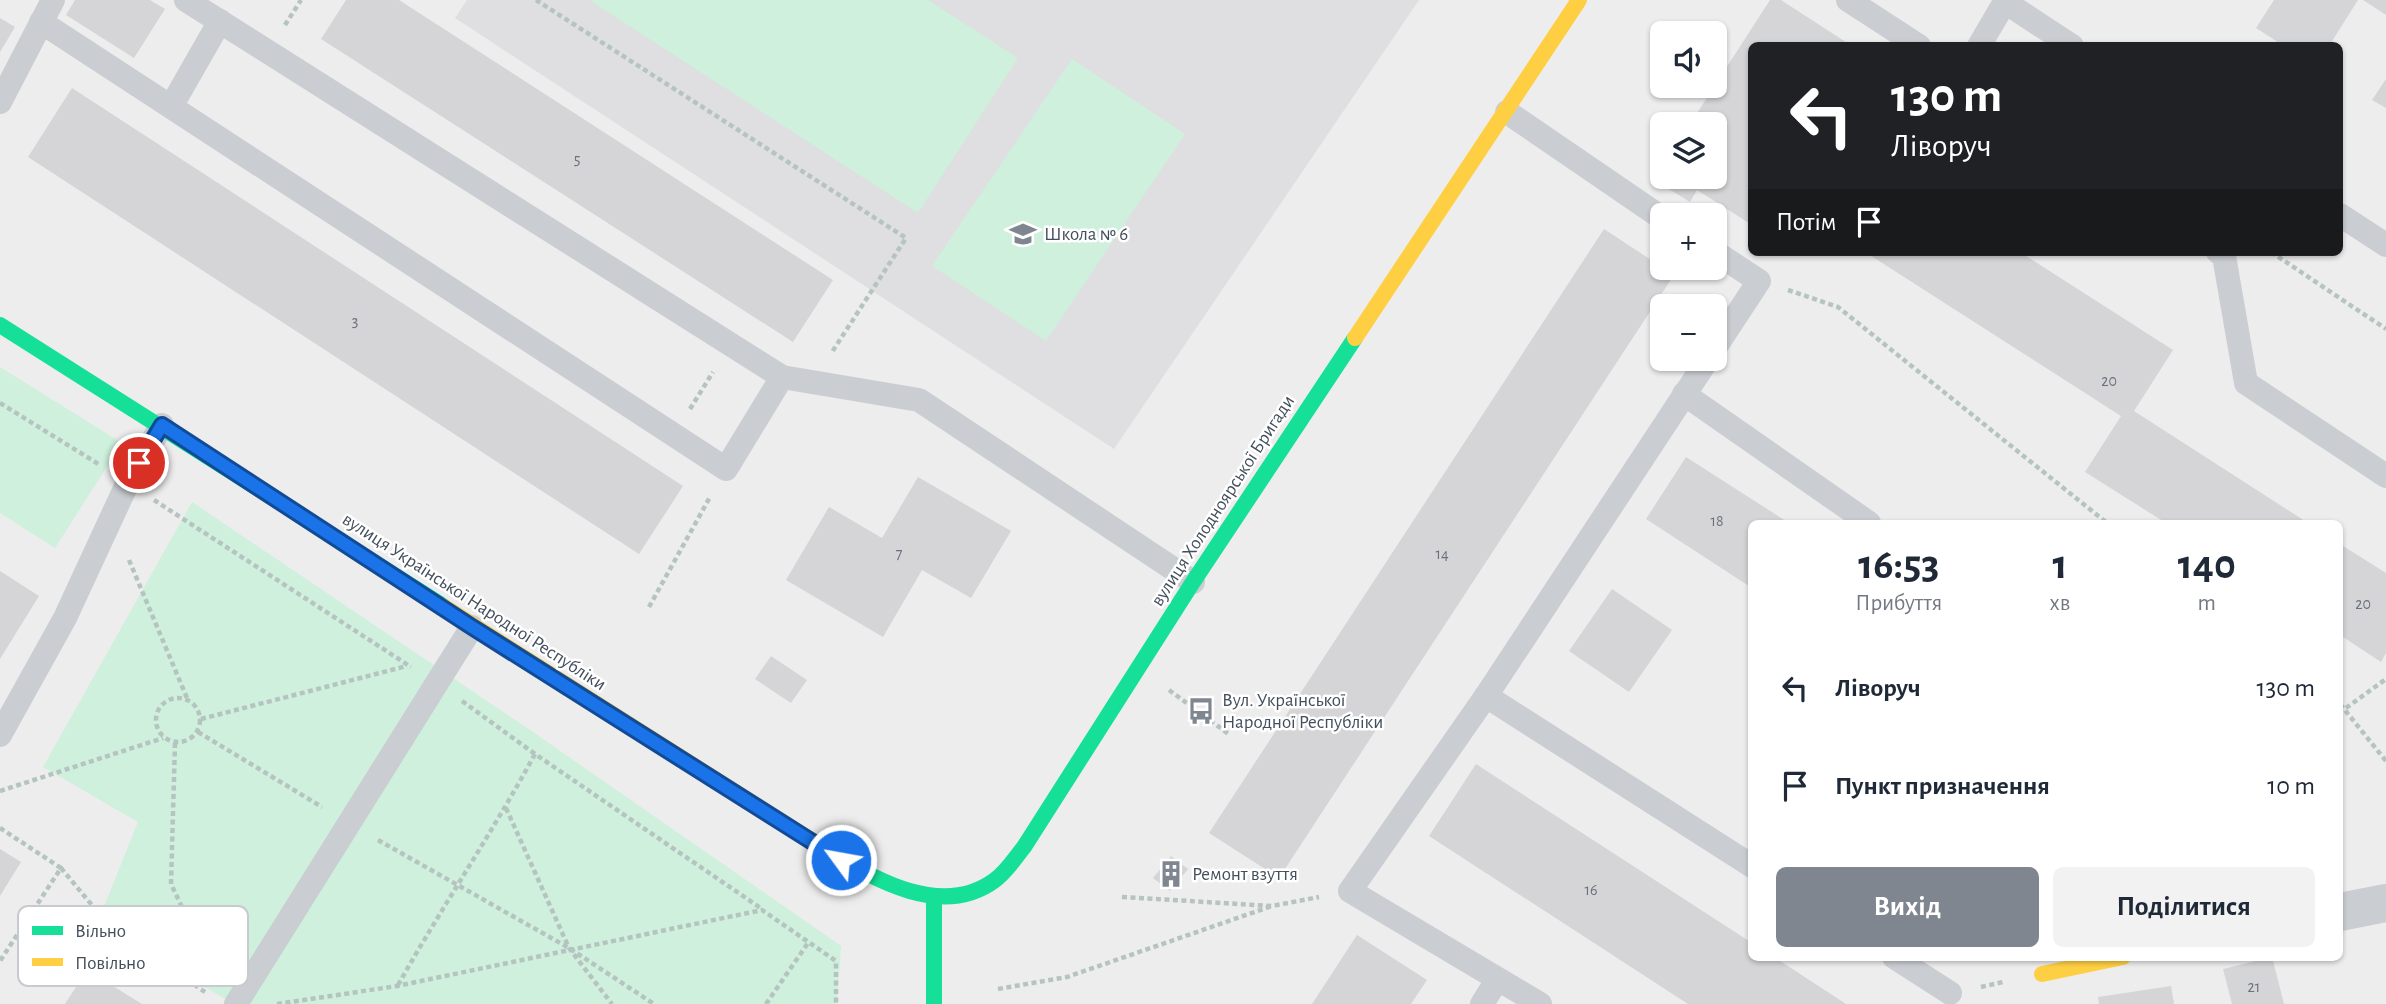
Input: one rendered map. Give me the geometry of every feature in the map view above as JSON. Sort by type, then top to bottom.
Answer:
[{"type":"street","name":"вулиця Холодноярської Бригади","points":[[934,897],[968,894],[995,881],[1024,848],[1139,671],[1193,582],[1579,0]]},
{"type":"street","name":"вулиця Української Народної Республіки","points":[[0,325],[162,425],[472,627],[863,873],[894,888],[934,897]]},
{"type":"street","points":[[934,897],[934,1004]]},
{"type":"street","points":[[2343,911],[2386,903]]},
{"type":"street","points":[[2042,974],[2104,961]]},
{"type":"lane","points":[[0,102],[53,0]]},
{"type":"lane","points":[[1848,0],[1913,42]]},
{"type":"lane","points":[[191,1],[782,377],[919,400],[1193,582]]},
{"type":"lane","points":[[1981,42],[2006,1],[2067,42]]},
{"type":"lane","points":[[172,105],[220,21]]},
{"type":"lane","points":[[41,22],[726,469],[782,377]]},
{"type":"lane","points":[[1507,112],[1650,210]]},
{"type":"lane","points":[[2343,217],[2386,244]]},
{"type":"lane","points":[[2223,256],[2246,383],[2386,476]]},
{"type":"lane","points":[[1727,260],[1759,281],[1727,330]]},
{"type":"lane","points":[[1541,1004],[1350,891],[1486,696],[1700,371]]},
{"type":"lane","points":[[1684,394],[1865,520]]},
{"type":"lane","points":[[0,735],[65,618],[128,482],[162,425]]},
{"type":"lane","points":[[248,985],[472,627]]},
{"type":"lane","points":[[1486,696],[1748,863]]},
{"type":"lane","points":[[1900,961],[1950,993]]},
{"type":"lane","points":[[1482,1004],[1497,980]]},
{"type":"lane","points":[[236,1004],[247,986]]},
{"type":"path","points":[[536,0],[906,238],[812,383]]},
{"type":"path","points":[[2277,256],[2386,329]]},
{"type":"path","points":[[1759,281],[1838,307],[2103,520]]},
{"type":"path","points":[[674,434],[731,345]]},
{"type":"path","points":[[0,402],[436,682],[535,754],[836,961],[836,1004]]},
{"type":"path","points":[[649,607],[726,469]]},
{"type":"path","points":[[111,518],[187,698],[197,707],[201,719],[198,732],[188,740],[175,743],[163,738],[156,727],[156,713],[162,703],[174,697],[187,698]]},
{"type":"path","points":[[201,719],[410,666]]},
{"type":"path","points":[[1139,671],[1201,710],[1230,735]]},
{"type":"path","points":[[2346,708],[2386,679]]},
{"type":"path","points":[[2343,706],[2386,761]]},
{"type":"path","points":[[198,732],[348,824],[569,948],[654,1004]]},
{"type":"path","points":[[0,791],[163,738]]},
{"type":"path","points":[[175,743],[171,884],[182,906]]},
{"type":"path","points":[[397,986],[456,883],[506,807],[535,754]]},
{"type":"path","points":[[506,807],[569,948],[612,1004]]},
{"type":"path","points":[[0,828],[61,868],[93,906]]},
{"type":"path","points":[[36,906],[61,868]]},
{"type":"path","points":[[999,989],[1067,977],[1272,906],[1350,891]]},
{"type":"path","points":[[1122,897],[1272,906]]},
{"type":"path","points":[[277,1004],[397,986],[569,948],[762,910]]},
{"type":"path","points":[[0,961],[18,934]]},
{"type":"path","points":[[766,1004],[808,943]]},
{"type":"path","points":[[1950,993],[2042,974]]},
{"type":"path","points":[[196,986],[211,996]]},
{"type":"shaded area","name":"Школа № 6","points":[[467,0],[1419,0],[1114,449],[455,18]]},
{"type":"green space","points":[[589,0],[928,0],[1018,58],[918,213]]},
{"type":"green space","points":[[1072,59],[1185,134],[1046,341],[932,266]]},
{"type":"green space","points":[[0,367],[122,443],[55,548],[0,513]]},
{"type":"green space","points":[[192,502],[533,732],[841,946],[837,1004],[234,1004],[203,986],[248,986],[248,906],[104,906],[138,822],[43,767]]},
{"type":"building","points":[[75,0],[150,0],[165,9],[134,58],[66,15]]},
{"type":"building","points":[[346,0],[399,0],[833,280],[793,342],[321,39]]},
{"type":"building","points":[[1770,0],[1781,0],[1846,42],[1748,42],[1748,222],[1727,209],[1727,203],[1717,203],[1697,190],[1690,202],[1669,189],[1727,189],[1727,112],[1698,112],[1707,98],[1727,98],[1727,67]]},
{"type":"building","points":[[2274,0],[2358,0],[2332,42],[2278,42],[2256,28]]},
{"type":"building","points":[[2363,0],[2386,0],[2386,15]]},
{"type":"building","points":[[0,18],[15,27],[0,52]]},
{"type":"building","points":[[2386,79],[2386,108],[2372,100]]},
{"type":"building","points":[[72,88],[683,486],[639,554],[28,157]]},
{"type":"building","points":[[1604,229],[1650,259],[1650,280],[1671,280],[1662,294],[1650,294],[1650,312],[1279,878],[1209,833]]},
{"type":"building","points":[[1871,256],[2026,256],[2173,350],[2134,411],[2303,520],[2161,520],[2085,472],[2121,416]]},
{"type":"building","points":[[1686,457],[1784,520],[1748,520],[1748,585],[1646,519]]},
{"type":"building","points":[[918,477],[1011,531],[971,598],[922,570],[883,637],[786,580],[829,507],[882,538]]},
{"type":"building","points":[[2343,546],[2386,573],[2386,653],[2381,662],[2343,637]]},
{"type":"building","points":[[0,571],[39,596],[0,659]]},
{"type":"building","points":[[1612,589],[1672,630],[1629,692],[1569,651]]},
{"type":"building","points":[[771,656],[807,680],[791,703],[755,679]]},
{"type":"building","points":[[1476,764],[1748,940],[1748,961],[1780,961],[1846,1004],[1688,1004],[1429,836]]},
{"type":"building","points":[[0,849],[21,862],[0,896]]},
{"type":"building","name":"Ремонт взуття","points":[[1171,856],[1188,869],[1170,891],[1153,878]]},
{"type":"building","points":[[1357,935],[1427,980],[1411,1004],[1312,1004]]},
{"type":"building","points":[[2256,961],[2273,961],[2284,1004],[2232,1004],[2223,969]]},
{"type":"building","points":[[77,986],[113,986],[142,1004],[65,1004]]},
{"type":"building","points":[[2171,986],[2174,1004],[2099,1004],[2098,997]]},
{"type":"traffic: fast","points":[[0,325],[443,606]]},
{"type":"traffic: fast","points":[[828,851],[888,883],[932,896],[954,896],[975,891],[1003,873],[1024,847],[1193,582],[1355,338]]},
{"type":"traffic: fast","points":[[934,897],[934,1004]]},
{"type":"traffic: slow","points":[[1355,338],[1579,0]]},
{"type":"traffic: slow","points":[[443,606],[828,851]]},
{"type":"traffic: slow","points":[[2042,974],[2104,961]]},
{"type":"place","name":"Школа № 6","points":[[1023,234]]},
{"type":"place","name":"Вул. Української Народної Республіки","points":[[1201,711]]},
{"type":"place","name":"Ремонт взуття","points":[[1171,874]]},
{"type":"route","points":[[139,463],[162,425],[472,627],[841,860]]}]
